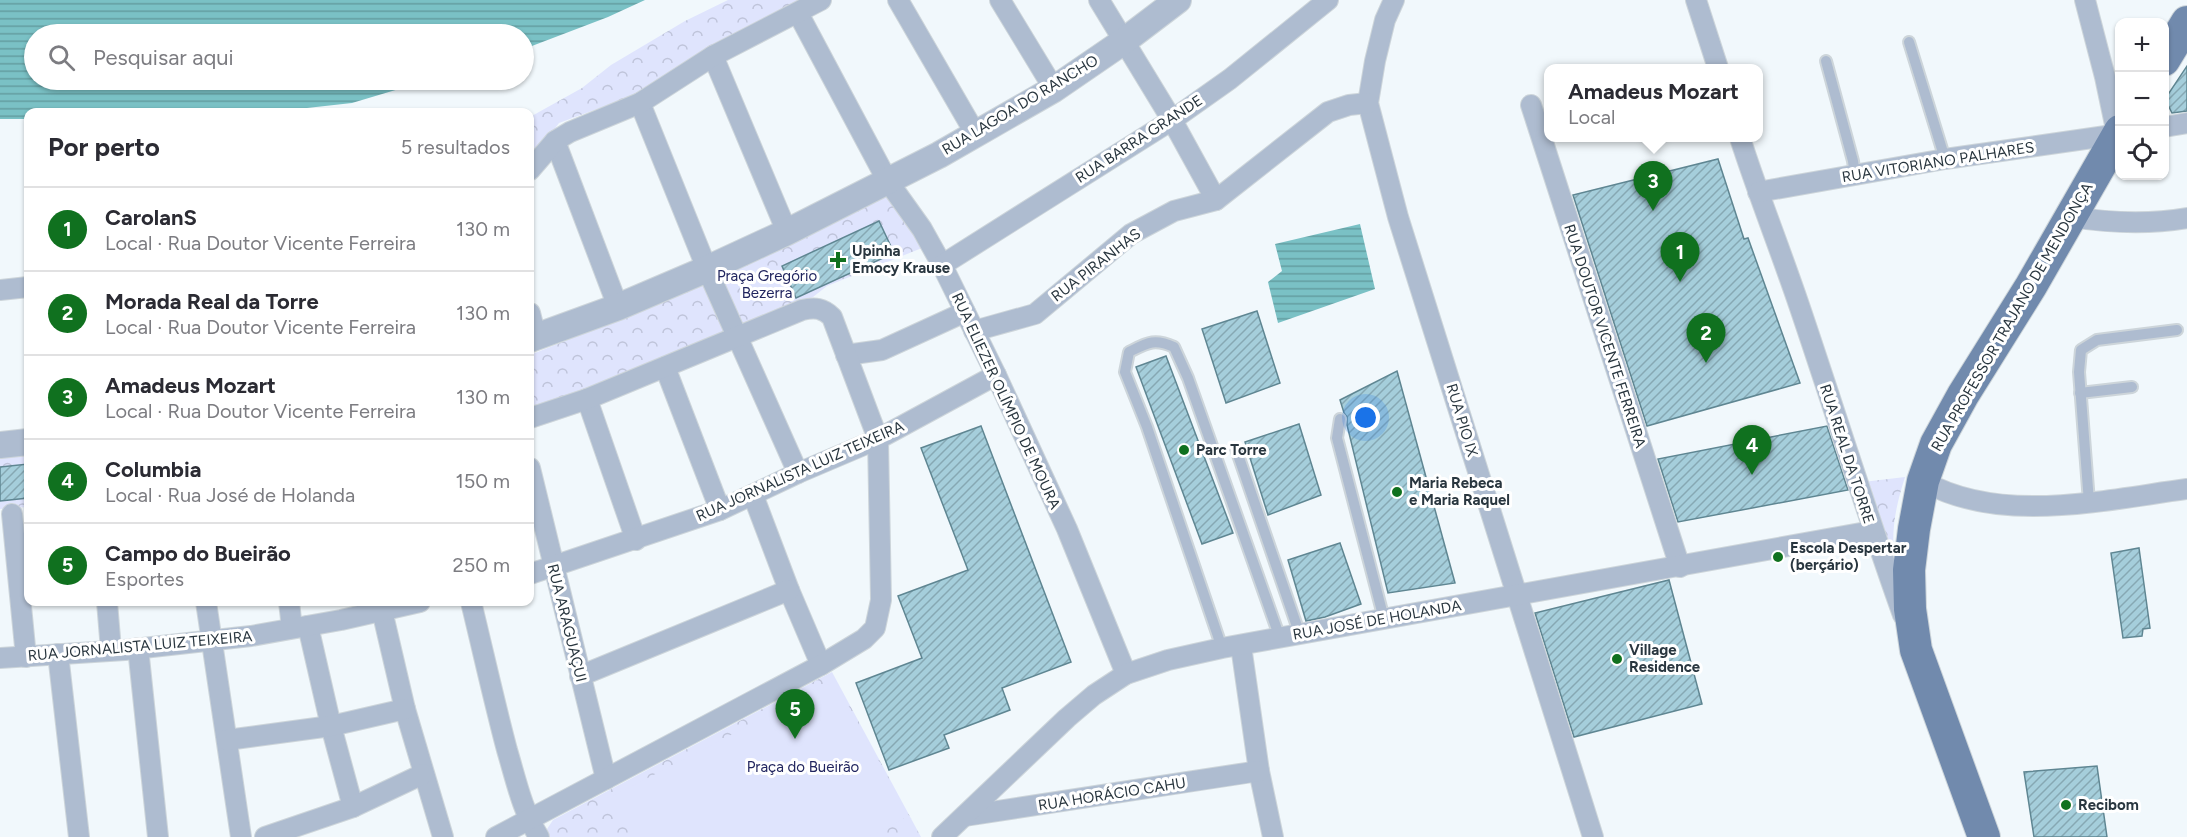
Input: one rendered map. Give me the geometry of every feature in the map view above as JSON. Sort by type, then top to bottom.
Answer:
[{"type":"main road","points":[[2169,52],[2187,22]]},
{"type":"main road","name":"RUA PROFESSOR TRAJANO DE MENDONÇA","points":[[1916,651],[1910,609],[1909,570],[1923,481],[1936,444],[2115,140]]},
{"type":"main road","name":"RUA REAL DA TORRE","points":[[1916,651],[1983,837]]},
{"type":"street","points":[[534,165],[555,141],[570,132],[640,103],[713,56],[821,0]]},
{"type":"street","points":[[898,0],[975,133]]},
{"type":"street","points":[[1000,0],[1054,88]]},
{"type":"street","points":[[1099,0],[1172,120],[1216,200]]},
{"type":"street","name":"RUA LAGOA DO RANCHO","points":[[534,329],[618,307],[787,232],[939,154],[1054,88],[1124,41],[1178,0]]},
{"type":"street","name":"RUA BARRA GRANDE","points":[[942,265],[1172,120],[1230,79],[1328,0]]},
{"type":"street","name":"RUA PIO IX","points":[[1394,0],[1375,61],[1368,103],[1398,217],[1593,837]]},
{"type":"street","points":[[1696,0],[1716,64]]},
{"type":"street","points":[[2085,0],[2112,79],[2118,126]]},
{"type":"street","name":"RUA ELIEZER OLÍMPIO DE MOURA","points":[[798,13],[887,180],[922,229],[942,265],[1067,529],[1126,674]]},
{"type":"street","points":[[713,56],[787,232]]},
{"type":"street","points":[[640,103],[707,269],[798,473]]},
{"type":"street","name":"RUA PIRANHAS","points":[[974,331],[1035,314],[1131,234],[1174,211],[1216,200],[1328,112],[1349,105],[1368,103]]},
{"type":"street","name":"RUA DOUTOR VICENTE FERREIRA","points":[[1531,105],[1680,567]]},
{"type":"street","points":[[2169,126],[2187,123]]},
{"type":"street","name":"RUA VITORIANO PALHARES","points":[[1758,192],[1945,159],[2115,134]]},
{"type":"street","points":[[555,141],[618,307]]},
{"type":"street","name":"RUA REAL DA TORRE","points":[[1741,142],[1798,303],[1872,531],[1916,651]]},
{"type":"street","points":[[2071,217],[2111,223],[2142,223],[2187,218]]},
{"type":"street","points":[[0,290],[24,287]]},
{"type":"street","points":[[496,837],[821,665],[864,639],[875,628],[879,618],[881,600],[878,439],[832,317],[826,311],[802,310],[587,399],[534,417]]},
{"type":"street","points":[[846,355],[882,350],[965,312]]},
{"type":"street","points":[[665,367],[720,510]]},
{"type":"street","name":"RUA JORNALISTA LUIZ TEIXEIRA","points":[[534,573],[720,510],[878,439],[996,375]]},
{"type":"street","points":[[587,399],[636,540]]},
{"type":"street","points":[[0,445],[24,442]]},
{"type":"street","points":[[1923,481],[1945,492],[1995,504],[2027,505],[2089,502],[2187,489]]},
{"type":"street","name":"RUA ARAGUAÇUI","points":[[534,485],[606,779]]},
{"type":"street","points":[[753,495],[789,590],[821,665]]},
{"type":"street","points":[[14,513],[27,657]]},
{"type":"street","name":"RUA JOSÉ DE HOLANDA","points":[[942,837],[1094,695],[1126,674],[1168,660],[1872,531]]},
{"type":"street","points":[[580,676],[789,590]]},
{"type":"street","points":[[107,606],[111,650]]},
{"type":"street","points":[[207,606],[241,837]]},
{"type":"street","points":[[291,606],[300,627],[331,726],[353,807]]},
{"type":"street","points":[[381,606],[405,709],[443,837]]},
{"type":"street","name":"RUA JORNALISTA LUIZ TEIXEIRA","points":[[0,658],[138,648],[251,636],[300,627],[381,606]]},
{"type":"street","points":[[472,606],[495,704],[528,819],[539,837]]},
{"type":"street","points":[[1232,647],[1273,837]]},
{"type":"street","points":[[138,648],[158,837]]},
{"type":"street","points":[[58,654],[79,837]]},
{"type":"street","points":[[227,740],[331,726],[405,709]]},
{"type":"street","name":"RUA HORÁCIO CAHU","points":[[965,816],[1260,771]]},
{"type":"street","points":[[265,837],[353,807],[423,774]]},
{"type":"lane","points":[[1909,42],[1945,159]]},
{"type":"lane","points":[[1826,61],[1855,175]]},
{"type":"lane","points":[[2089,502],[2080,393],[2081,350],[2097,340],[2177,330]]},
{"type":"lane","points":[[1232,647],[1125,372],[1129,352],[1148,343],[1160,340],[1174,347],[1188,378],[1280,638]]},
{"type":"lane","points":[[2080,393],[2132,387]]},
{"type":"lane","points":[[1340,419],[1337,438],[1384,619]]},
{"type":"lane","points":[[1236,449],[1300,635]]},
{"type":"green space","points":[[728,0],[803,0],[635,95],[559,123],[534,157],[534,115],[582,88],[611,65],[685,21]]},
{"type":"green space","name":"Praça Gregório Bezerra","points":[[883,197],[894,199],[922,248],[827,286],[813,297],[781,311],[534,411],[534,353],[643,310]]},
{"type":"green space","points":[[24,450],[24,507],[0,509],[0,453]]},
{"type":"green space","points":[[1905,477],[1897,504],[1894,528],[1893,552],[1896,580],[1863,482]]},
{"type":"green space","name":"Praça do Bueirão","points":[[832,672],[921,837],[548,837],[547,829],[553,820]]},
{"type":"green space","name":"Praça do Bueirão","points":[[835,681],[909,816],[868,837],[633,837],[611,797]]},
{"type":"water","points":[[0,0],[645,0],[534,45],[534,24],[24,24],[24,90],[396,90],[352,103],[307,108],[24,108],[24,119],[0,119]]},
{"type":"water","points":[[1360,224],[1375,289],[1278,323],[1268,282],[1282,271],[1275,244]]},
{"type":"building","points":[[2187,66],[2187,111],[2172,113],[2169,107],[2169,93]]},
{"type":"building","points":[[1718,159],[1744,239],[1748,238],[1800,383],[1647,426],[1573,195]]},
{"type":"building","name":"Upinha Emocy Krause","points":[[879,221],[894,253],[796,298],[782,266]]},
{"type":"building","points":[[1257,311],[1280,383],[1226,403],[1202,329]]},
{"type":"building","name":"Parc Torre","points":[[1166,356],[1233,533],[1202,544],[1136,367]]},
{"type":"building","name":"Maria Rebeca e Maria Raquel","points":[[1397,371],[1455,583],[1388,593],[1347,425],[1347,417],[1340,400]]},
{"type":"building","points":[[1299,424],[1321,495],[1268,515],[1245,442]]},
{"type":"building","points":[[981,426],[1071,662],[1002,688],[1010,710],[944,735],[949,748],[889,770],[856,683],[922,658],[898,596],[968,570],[921,448]]},
{"type":"building","points":[[1827,426],[1848,490],[1678,522],[1658,459]]},
{"type":"building","points":[[24,464],[24,498],[0,501],[0,467]]},
{"type":"building","points":[[1340,543],[1361,604],[1306,621],[1288,560]]},
{"type":"building","points":[[2139,548],[2150,628],[2143,629],[2142,636],[2123,638],[2111,553]]},
{"type":"building","name":"Village Residence","points":[[1669,580],[1702,704],[1574,737],[1535,613]]},
{"type":"building","name":"Recibom","points":[[2097,766],[2107,837],[2034,837],[2024,772]]},
{"type":"place","name":"Amadeus Mozart","points":[[1653,211]]},
{"type":"place","name":"Upinha Emocy Krause","points":[[838,260]]},
{"type":"place","name":"CarolanS","points":[[1680,282]]},
{"type":"place","name":"Morada Real da Torre","points":[[1706,363]]},
{"type":"place","name":"Parc Torre","points":[[1184,450]]},
{"type":"place","name":"Columbia","points":[[1752,475]]},
{"type":"place","name":"Maria Rebeca e Maria Raquel","points":[[1397,492]]},
{"type":"place","name":"Escola Despertar (berçário)","points":[[1778,557]]},
{"type":"place","name":"Village Residence","points":[[1617,659]]},
{"type":"place","name":"Campo do Bueirão","points":[[795,739]]},
{"type":"place","name":"Recibom","points":[[2066,805]]}]
